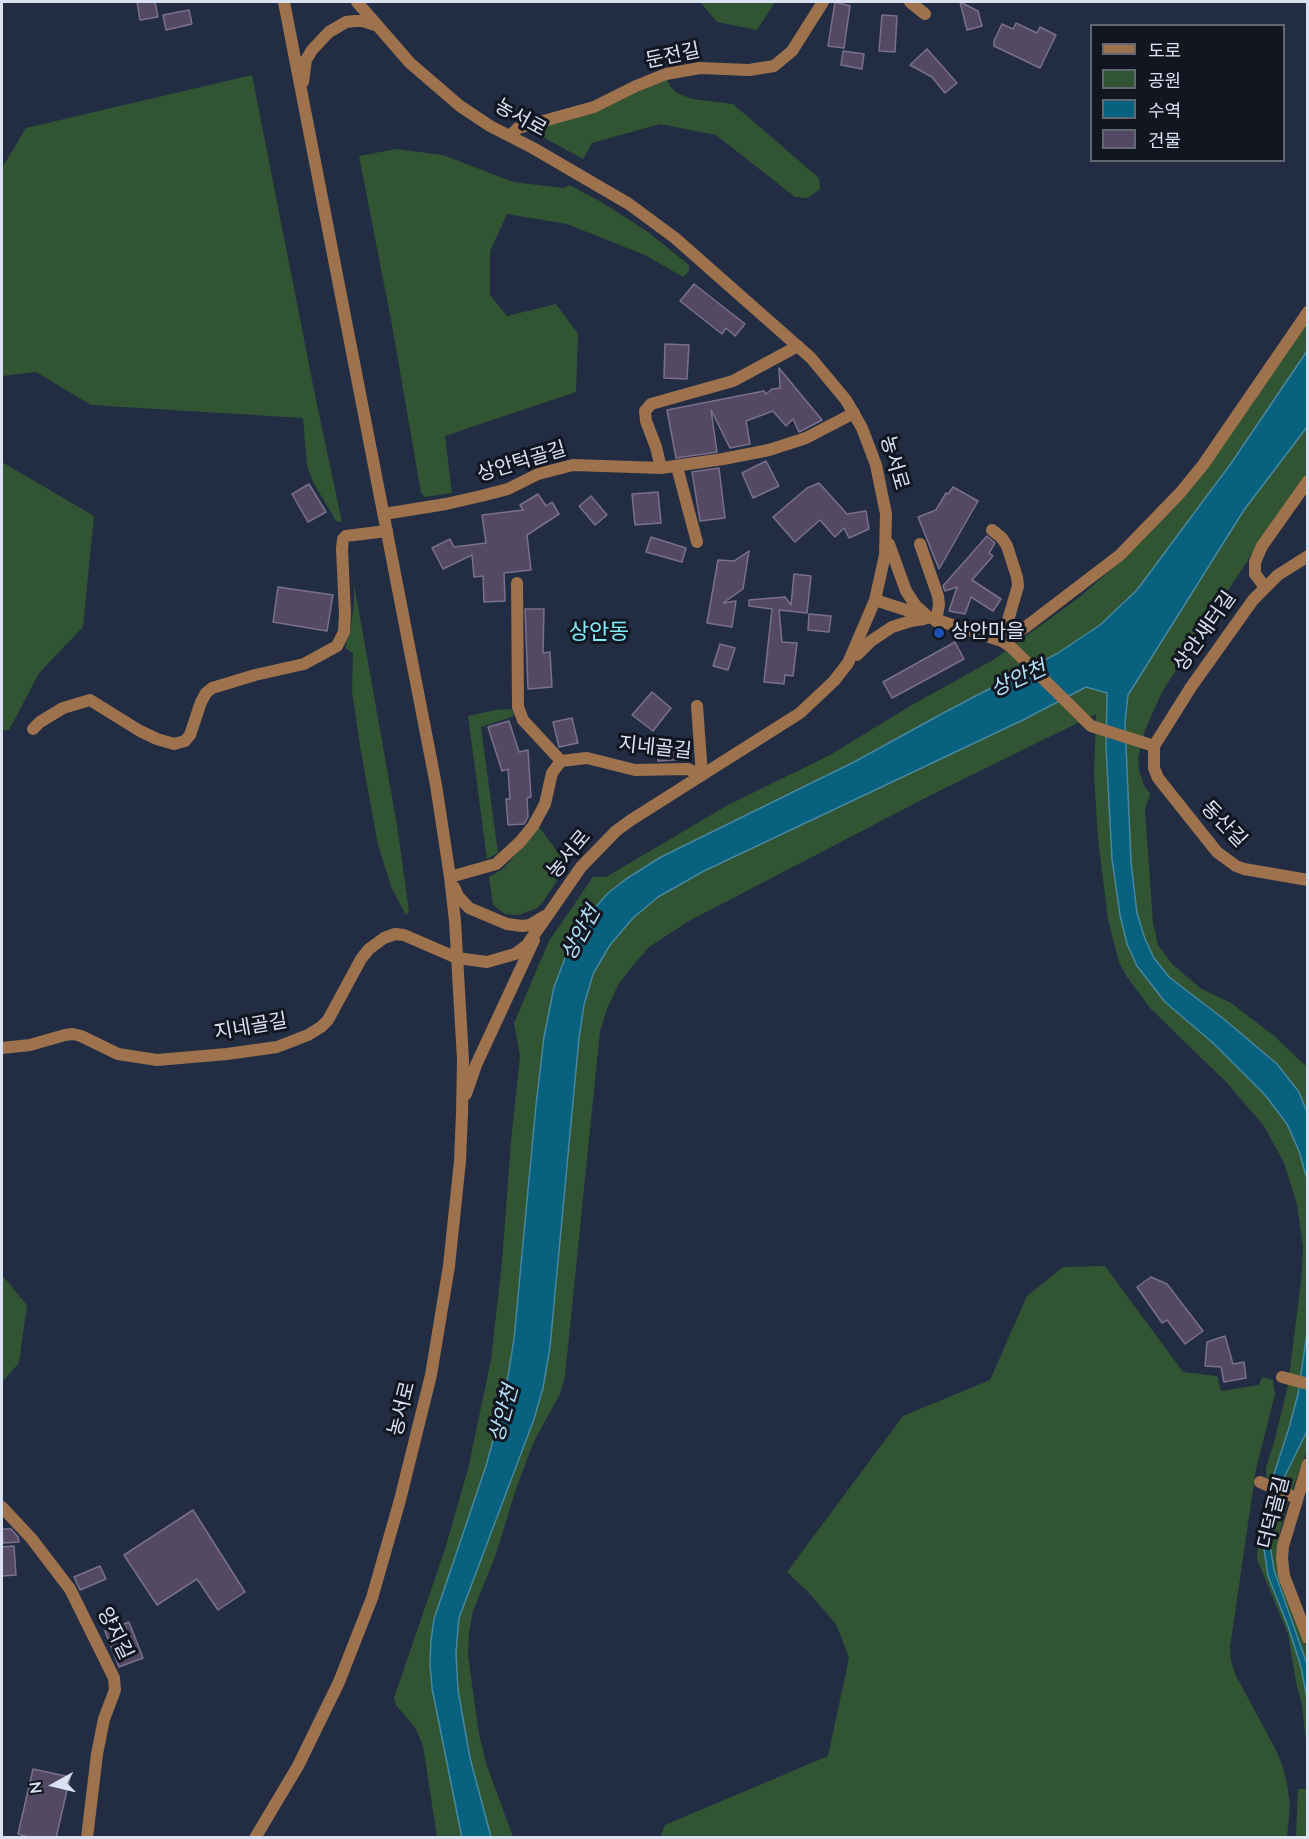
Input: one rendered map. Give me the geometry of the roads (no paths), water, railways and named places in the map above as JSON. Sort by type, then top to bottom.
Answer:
[{"type":"street","name":"농서로","points":[[255,1838],[298,1766],[339,1682],[372,1598],[400,1500],[432,1375],[446,1288],[460,1161],[463,1060],[450,876],[436,785],[284,2]]},
{"type":"street","name":"농서로","points":[[357,2],[410,63],[460,106],[490,126],[630,204],[675,238],[798,346],[829,378],[854,413],[876,465],[884,503],[885,555],[875,600],[848,663],[826,690],[800,713],[616,831],[581,867],[527,945],[515,954],[487,962],[457,958]]},
{"type":"street","points":[[363,2],[381,28]]},
{"type":"street","name":"둔전길","points":[[510,136],[518,128],[594,107],[644,82],[666,74],[700,68],[749,70],[774,66],[792,51],[823,2]]},
{"type":"street","points":[[910,2],[925,14]]},
{"type":"street","points":[[303,98],[306,60],[329,32],[346,22],[355,21],[371,23],[381,28]]},
{"type":"street","points":[[1006,644],[1120,555],[1180,493],[1203,465],[1308,312]]},
{"type":"street","points":[[661,468],[646,421],[645,411],[651,404],[733,381],[798,346]]},
{"type":"street","name":"상안턱골길","points":[[384,514],[481,496],[508,489],[538,474],[573,465],[661,468],[723,459],[786,446],[854,413]]},
{"type":"street","points":[[677,466],[697,542]]},
{"type":"street","points":[[1265,587],[1255,574],[1255,562],[1262,546],[1308,481]]},
{"type":"street","points":[[992,530],[1002,538],[1007,546],[1017,577],[1018,586],[1006,644]]},
{"type":"street","points":[[33,729],[63,708],[90,700],[157,739],[174,744],[185,741],[190,735],[201,702],[212,688],[304,664],[337,646],[341,640],[345,623],[343,539],[355,534],[387,531]]},
{"type":"street","points":[[886,534],[898,572],[911,599],[922,613],[934,620]]},
{"type":"street","points":[[920,544],[938,596],[939,605],[934,620]]},
{"type":"street","name":"상안새터길","points":[[1149,744],[1239,618],[1265,587],[1308,556]]},
{"type":"street","points":[[517,583],[518,707],[523,720],[561,761],[552,773],[545,804],[533,826],[520,842],[496,864],[484,869],[450,876],[458,896],[469,908],[507,924],[530,925],[552,909]]},
{"type":"street","points":[[875,600],[1006,644],[1090,724],[1149,744]]},
{"type":"street","points":[[848,663],[871,641],[892,627],[911,621],[934,620]]},
{"type":"street","points":[[697,706],[702,775]]},
{"type":"street","name":"동산길","points":[[1149,744],[1158,778],[1217,852],[1244,869],[1308,880]]},
{"type":"street","name":"지네골길","points":[[561,761],[587,758],[635,770],[688,769],[702,775]]},
{"type":"street","points":[[462,1113],[470,1081],[539,929]]},
{"type":"street","name":"지네골길","points":[[2,1048],[30,1045],[73,1034],[118,1054],[157,1060],[277,1047],[308,1035],[328,1020],[361,959],[384,938],[395,934],[404,935],[457,958]]},
{"type":"street","points":[[1286,1378],[1308,1384]]},
{"type":"street","name":"더덕골길","points":[[1308,1464],[1293,1497],[1283,1546],[1282,1567],[1308,1638]]},
{"type":"street","points":[[1263,1484],[1293,1497]]},
{"type":"street","name":"양지길","points":[[2,1507],[31,1538],[70,1590],[114,1678],[115,1690],[104,1719],[97,1754],[87,1838]]},
{"type":"water","name":"상안천","points":[[1307,351],[1307,427],[1244,510],[1128,695],[1125,722],[1131,862],[1137,913],[1145,939],[1154,958],[1169,977],[1277,1064],[1299,1092],[1307,1112],[1307,1179],[1299,1151],[1287,1124],[1265,1095],[1213,1043],[1165,1002],[1137,966],[1127,944],[1120,915],[1112,859],[1106,747],[1107,693],[1086,687],[1023,720],[704,871],[658,897],[633,918],[610,945],[593,974],[584,1005],[550,1347],[543,1388],[534,1419],[459,1618],[456,1653],[458,1690],[470,1758],[491,1837],[462,1838],[432,1688],[431,1640],[434,1619],[486,1466],[504,1400],[514,1339],[544,1037],[554,987],[567,953],[588,916],[607,894],[661,857],[854,762],[1058,653],[1100,625],[1137,590],[1232,462]]},
{"type":"water","points":[[1307,1333],[1307,1431],[1281,1484],[1270,1545],[1274,1570],[1307,1664],[1307,1698],[1301,1667],[1288,1626],[1268,1576],[1263,1542],[1272,1480],[1298,1394]]},
{"type":"place","name":"상안마을","points":[[939,633]]},
{"type":"district","name":"상안동","points":[[599,634]]}]
